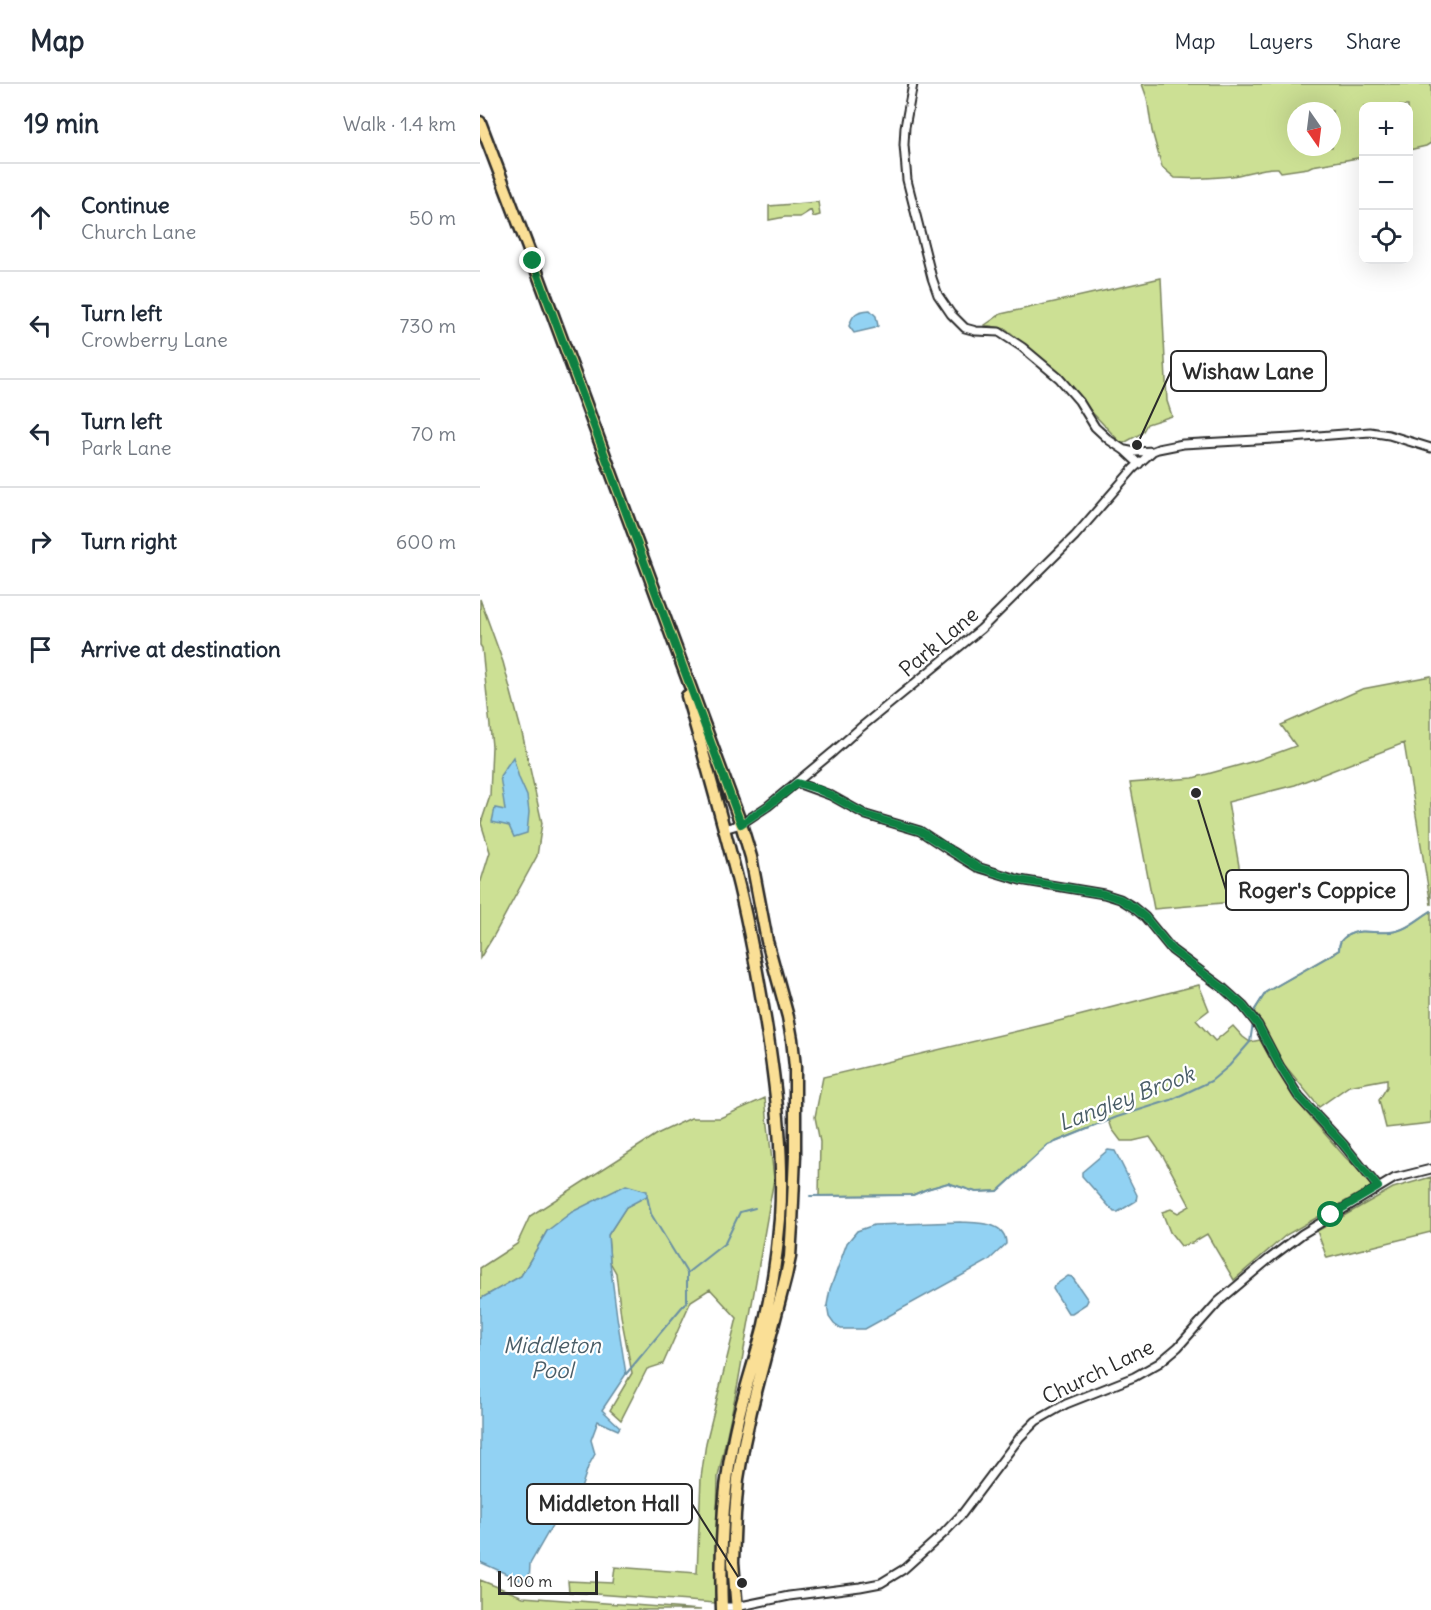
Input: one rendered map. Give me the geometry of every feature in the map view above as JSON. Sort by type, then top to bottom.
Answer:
[{"type":"main road","points":[[480,123],[741,824],[751,856],[768,941],[792,1040],[795,1066],[795,1155],[788,1266],[751,1411],[738,1479],[733,1562],[736,1609]]},
{"type":"main road","points":[[669,630],[739,886],[764,1011],[776,1103],[780,1179],[780,1216],[776,1256],[771,1292],[743,1396],[726,1479],[722,1516],[722,1608]]},
{"type":"street","points":[[913,84],[904,127],[907,180],[938,295],[951,314],[965,328],[999,332],[1022,347],[1059,378],[1079,400],[1095,427],[1138,464]]},
{"type":"street","points":[[1124,450],[1153,452],[1183,444],[1370,432],[1389,435],[1431,448]]},
{"type":"street","name":"Park Lane","points":[[724,829],[741,824],[768,806],[981,629],[1075,536],[1138,464],[1153,452]]},
{"type":"street","points":[[797,783],[830,795],[866,815],[920,831],[977,867],[1020,880],[1104,894],[1120,899],[1133,907],[1145,917],[1172,950],[1243,1006],[1258,1025],[1299,1097],[1343,1144],[1378,1187]]},
{"type":"street","name":"Church Lane","points":[[722,1608],[736,1609],[789,1596],[881,1583],[904,1569],[962,1514],[1020,1437],[1036,1421],[1066,1404],[1134,1377],[1159,1363],[1178,1347],[1218,1302],[1269,1258],[1302,1234],[1395,1178],[1431,1169]]},
{"type":"green space","points":[[1142,84],[1431,84],[1431,143],[1413,149],[1413,102],[1359,102],[1359,158],[1308,168],[1281,172],[1278,168],[1272,168],[1232,176],[1175,178],[1162,167],[1152,131],[1147,98]]},
{"type":"green space","points":[[818,202],[820,215],[813,217],[811,210],[800,217],[769,220],[769,206]]},
{"type":"green space","points":[[1161,278],[1167,401],[1172,416],[1147,424],[1142,433],[1122,444],[1087,407],[1064,377],[1006,329],[985,325],[1001,314]]},
{"type":"green space","points":[[480,599],[503,662],[542,823],[537,856],[480,958],[480,884],[490,852],[481,823],[490,796],[492,746],[480,645]]},
{"type":"green space","points":[[1431,676],[1431,905],[1404,743],[1295,785],[1228,802],[1245,901],[1154,909],[1130,783],[1193,778],[1258,760],[1296,746],[1281,725],[1362,689]]},
{"type":"green space","points":[[1431,911],[1431,1123],[1386,1128],[1379,1100],[1387,1087],[1387,1079],[1349,1086],[1319,1107],[1282,1062],[1254,1011],[1266,992],[1339,950],[1341,941],[1348,935],[1358,932],[1396,931]]},
{"type":"green space","points":[[1199,985],[1209,1010],[1196,1020],[1215,1041],[1233,1026],[1250,1042],[1260,1040],[1293,1097],[1345,1157],[1374,1185],[1286,1235],[1234,1280],[1207,1234],[1192,1243],[1181,1246],[1170,1232],[1162,1212],[1171,1209],[1178,1213],[1190,1206],[1150,1137],[1121,1141],[1112,1129],[1109,1120],[1048,1145],[998,1191],[976,1192],[948,1183],[913,1195],[819,1196],[820,1142],[815,1117],[823,1077]]},
{"type":"green space","points":[[765,1098],[774,1179],[738,1383],[718,1477],[715,1603],[569,1592],[568,1581],[613,1583],[615,1567],[697,1573],[701,1478],[706,1443],[737,1318],[710,1289],[691,1301],[663,1364],[647,1369],[621,1420],[610,1410],[632,1373],[621,1316],[616,1273],[610,1262],[608,1235],[626,1207],[646,1196],[547,1231],[521,1276],[480,1299],[480,1268],[517,1244],[530,1216],[659,1133],[691,1118],[720,1118]]},
{"type":"green space","points":[[1431,1177],[1431,1232],[1327,1258],[1317,1231],[1393,1188]]},
{"type":"green space","points":[[480,1580],[523,1597],[701,1610],[480,1610]]},
{"type":"water","points":[[870,310],[876,316],[878,326],[854,333],[849,326],[854,315]]},
{"type":"water","points":[[513,757],[527,796],[529,812],[527,833],[514,837],[509,826],[492,822],[495,808],[505,810],[500,776]]},
{"type":"water","points":[[1108,1150],[1115,1151],[1137,1195],[1136,1201],[1118,1212],[1114,1212],[1082,1176],[1082,1172]]},
{"type":"water","name":"Middleton Pool","points":[[626,1185],[647,1191],[647,1196],[626,1207],[608,1235],[626,1374],[602,1410],[620,1427],[618,1430],[598,1421],[591,1440],[595,1454],[588,1467],[575,1507],[554,1522],[530,1564],[529,1584],[480,1562],[480,1299],[521,1276],[547,1231],[572,1212]]},
{"type":"water","points":[[982,1223],[996,1227],[1005,1236],[1006,1244],[988,1261],[865,1329],[841,1329],[834,1324],[829,1317],[827,1305],[830,1289],[847,1243],[857,1231],[874,1225]]},
{"type":"water","points":[[1068,1276],[1072,1277],[1088,1300],[1086,1304],[1072,1313],[1068,1313],[1053,1289]]},
{"type":"waterway","name":"Langley Brook","points":[[1254,1015],[1254,1011],[1266,992],[1339,950],[1341,941],[1348,935],[1358,932],[1396,931],[1407,927],[1431,911]]},
{"type":"waterway","name":"Langley Brook","points":[[810,1196],[913,1195],[948,1183],[976,1192],[998,1191],[1048,1145],[1117,1117],[1171,1100],[1211,1081],[1229,1066],[1250,1042],[1253,1023]]},
{"type":"waterway","name":"Langley Brook","points":[[647,1196],[651,1214],[687,1273],[725,1243],[740,1212],[755,1208]]},
{"type":"waterway","points":[[626,1374],[687,1301],[687,1273]]},
{"type":"place","name":"Wishaw Lane","points":[[1137,445]]},
{"type":"place","name":"Roger's Coppice","points":[[1196,793]]},
{"type":"place","name":"Middleton Hall","points":[[742,1583]]},
{"type":"route","points":[[533,261],[741,824],[797,783],[830,795],[866,815],[920,831],[977,867],[1020,880],[1104,894],[1120,899],[1133,907],[1145,917],[1172,950],[1243,1006],[1258,1025],[1299,1097],[1343,1144],[1378,1187],[1331,1215]]}]
